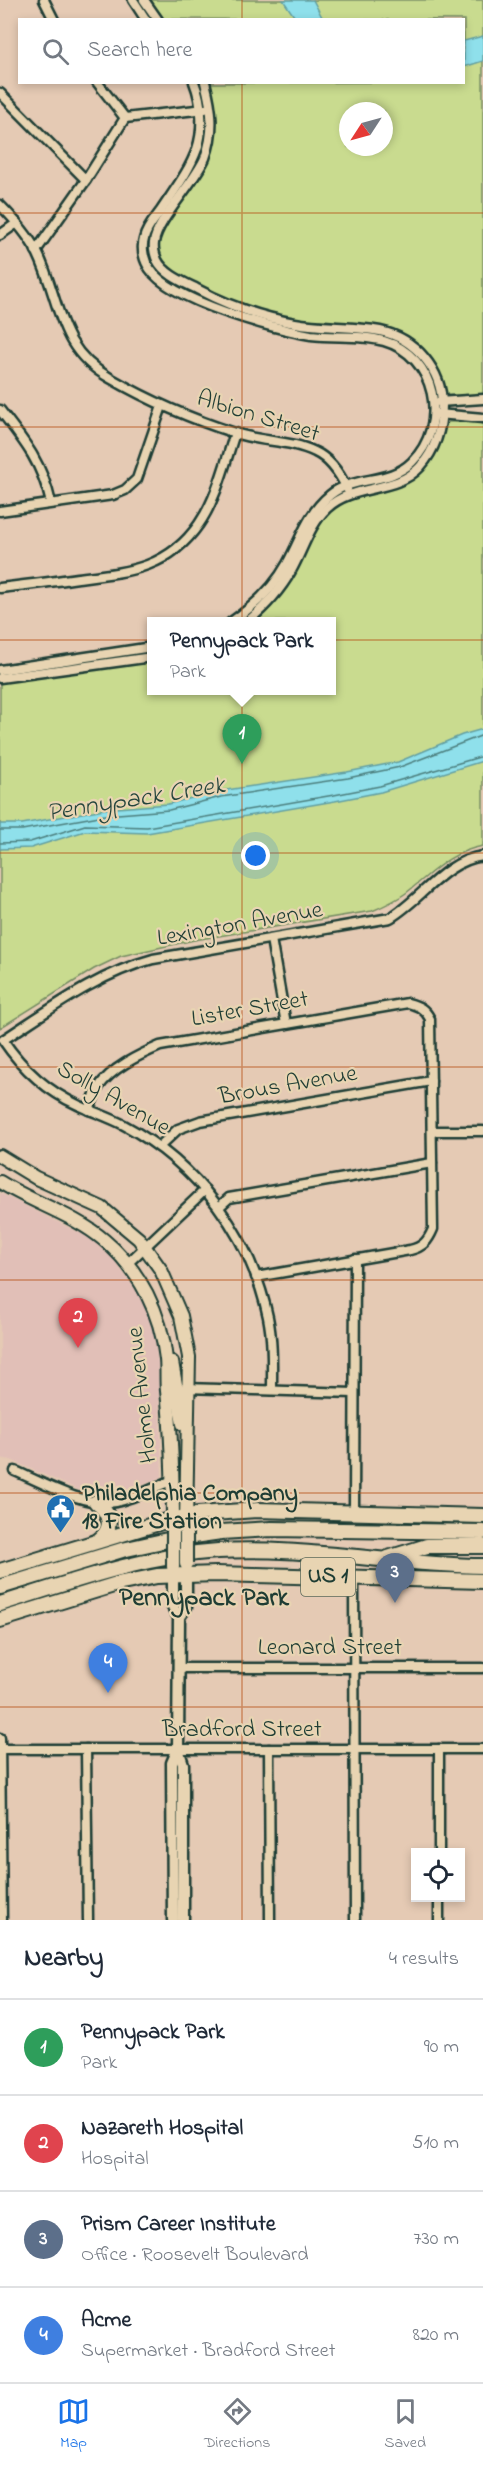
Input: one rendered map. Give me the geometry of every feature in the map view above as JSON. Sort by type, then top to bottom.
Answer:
[{"type":"highway","points":[[96,1502],[104,1508],[110,1521],[108,1529],[98,1541]]},
{"type":"highway","points":[[0,1571],[98,1541],[240,1511],[483,1516]]},
{"type":"highway","name":"US 1","points":[[0,1587],[122,1550],[172,1539],[221,1532],[271,1529],[483,1532]]},
{"type":"highway","points":[[374,1560],[390,1558],[427,1546],[483,1546]]},
{"type":"highway","name":"US 1","points":[[0,1604],[121,1567],[192,1554],[267,1551],[483,1566]]},
{"type":"highway","name":"US 1","points":[[0,1620],[130,1580],[180,1570],[483,1581]]},
{"type":"main road","name":"Holme Avenue","points":[[0,1156],[36,1178],[102,1208],[145,1246],[161,1270],[181,1316],[189,1357],[177,1388],[172,1440],[173,1480],[180,1523]]},
{"type":"main road","name":"Holme Avenue","points":[[0,1182],[34,1202],[82,1224],[105,1241],[128,1263],[151,1301],[162,1335],[166,1361],[177,1388],[187,1449],[180,1523],[180,1570]]},
{"type":"street","points":[[44,0],[53,18]]},
{"type":"street","points":[[133,0],[145,18]]},
{"type":"street","points":[[144,0],[157,18]]},
{"type":"street","points":[[99,84],[125,118]]},
{"type":"street","points":[[195,84],[199,93],[201,133],[194,157],[144,239],[144,256],[150,270],[156,277],[183,293],[229,314],[254,322],[312,331],[381,331],[404,341],[423,356],[437,377],[438,414],[424,448],[404,469],[385,478],[332,493],[312,514],[272,591],[250,617]]},
{"type":"street","points":[[206,84],[212,108],[211,138],[204,158],[156,235],[154,250],[164,269],[194,288],[240,308],[312,331]]},
{"type":"street","points":[[0,93],[86,180]]},
{"type":"street","points":[[125,118],[212,108]]},
{"type":"street","points":[[36,251],[86,180],[125,118]]},
{"type":"street","name":"Albion Street","points":[[0,205],[36,251],[51,285],[65,332],[89,364],[107,377],[162,406],[235,434],[316,452],[329,462],[347,490]]},
{"type":"street","points":[[0,235],[16,223]]},
{"type":"street","points":[[156,277],[164,269]]},
{"type":"street","points":[[439,402],[483,399]]},
{"type":"street","points":[[0,511],[120,494],[137,479],[162,406]]},
{"type":"street","points":[[0,410],[31,449],[40,466],[51,504]]},
{"type":"street","points":[[438,414],[483,418]]},
{"type":"street","points":[[0,588],[127,572],[162,559],[176,550],[200,523],[209,507],[235,434]]},
{"type":"street","points":[[237,617],[272,591]]},
{"type":"street","points":[[0,678],[140,654],[147,650]]},
{"type":"street","points":[[0,670],[140,654],[147,656]]},
{"type":"street","name":"Lexington Avenue","points":[[3,1040],[99,979],[128,966],[153,959],[390,918],[415,901],[455,865],[483,856]]},
{"type":"street","points":[[271,939],[286,1024]]},
{"type":"street","name":"Lister Street","points":[[89,1110],[97,1090],[110,1074],[160,1046],[408,1003],[419,1005],[430,1019],[431,1081]]},
{"type":"street","name":"Solly Avenue","points":[[3,1040],[34,1077],[61,1096],[125,1126],[159,1148],[185,1169],[219,1207],[240,1242],[256,1277],[268,1318],[271,1336],[272,1390]]},
{"type":"street","points":[[256,1277],[415,1249],[425,1244],[433,1229],[431,1081]]},
{"type":"street","name":"Brous Avenue","points":[[159,1148],[178,1129],[200,1121],[431,1081]]},
{"type":"street","points":[[432,1131],[483,1131]]},
{"type":"street","points":[[219,1207],[229,1198],[432,1163]]},
{"type":"street","points":[[128,1263],[205,1190]]},
{"type":"street","points":[[354,1513],[355,1259]]},
{"type":"street","points":[[177,1388],[354,1392]]},
{"type":"street","points":[[15,1471],[96,1502],[116,1502],[173,1480]]},
{"type":"street","points":[[180,1570],[173,1607],[178,1617],[178,1749],[183,1764],[183,1920]]},
{"type":"street","points":[[354,1578],[355,1920]]},
{"type":"street","name":"Leonard Street","points":[[178,1668],[483,1668]]},
{"type":"street","points":[[0,1738],[2,1920]]},
{"type":"street","name":"Bradford Street","points":[[1,1749],[483,1749]]},
{"type":"street","points":[[86,1749],[88,1920]]},
{"type":"street","points":[[173,1920],[172,1764],[178,1749]]},
{"type":"street","points":[[269,1749],[270,1920]]},
{"type":"street","points":[[439,1749],[439,1848]]},
{"type":"street","points":[[439,1902],[439,1920]]},
{"type":"shaded area","points":[[0,1193],[88,1237],[113,1259],[136,1290],[147,1311],[154,1334],[158,1361],[162,1477],[122,1493],[102,1497],[90,1495],[11,1460],[0,1458]]},
{"type":"green space","points":[[147,0],[483,0],[483,397],[446,395],[437,371],[407,339],[290,320],[224,300],[164,268],[156,249],[159,235],[196,179],[209,154],[208,84],[465,84],[465,18],[160,18]]},
{"type":"green space","points":[[449,422],[483,422],[483,846],[450,858],[402,896],[372,911],[194,940],[121,956],[94,969],[0,1028],[0,682],[147,661],[147,695],[336,695],[336,617],[256,617],[293,577],[317,524],[327,512],[347,501],[406,482],[431,458],[445,425]]},
{"type":"water","points":[[283,0],[313,0],[322,18],[295,18]]},
{"type":"water","points":[[483,36],[483,61],[465,67],[465,41]]},
{"type":"water","points":[[483,729],[483,761],[381,792],[147,833],[85,831],[31,848],[0,849],[0,824],[22,824],[104,809],[168,804],[220,791],[398,762],[462,735]]},
{"type":"place","name":"Pennypack Park","points":[[242,764]]},
{"type":"place","name":"Nazareth Hospital","points":[[78,1348]]},
{"type":"place","name":"Philadelphia Company 18 Fire Station","points":[[61,1534]]},
{"type":"place","name":"Prism Career Institute","points":[[395,1603]]},
{"type":"place","name":"Acme","points":[[108,1693]]},
{"type":"district","name":"Pennypack Park","points":[[204,1599]]},
{"type":"water label","name":"Pennypack Creek","points":[[136,800]]}]
